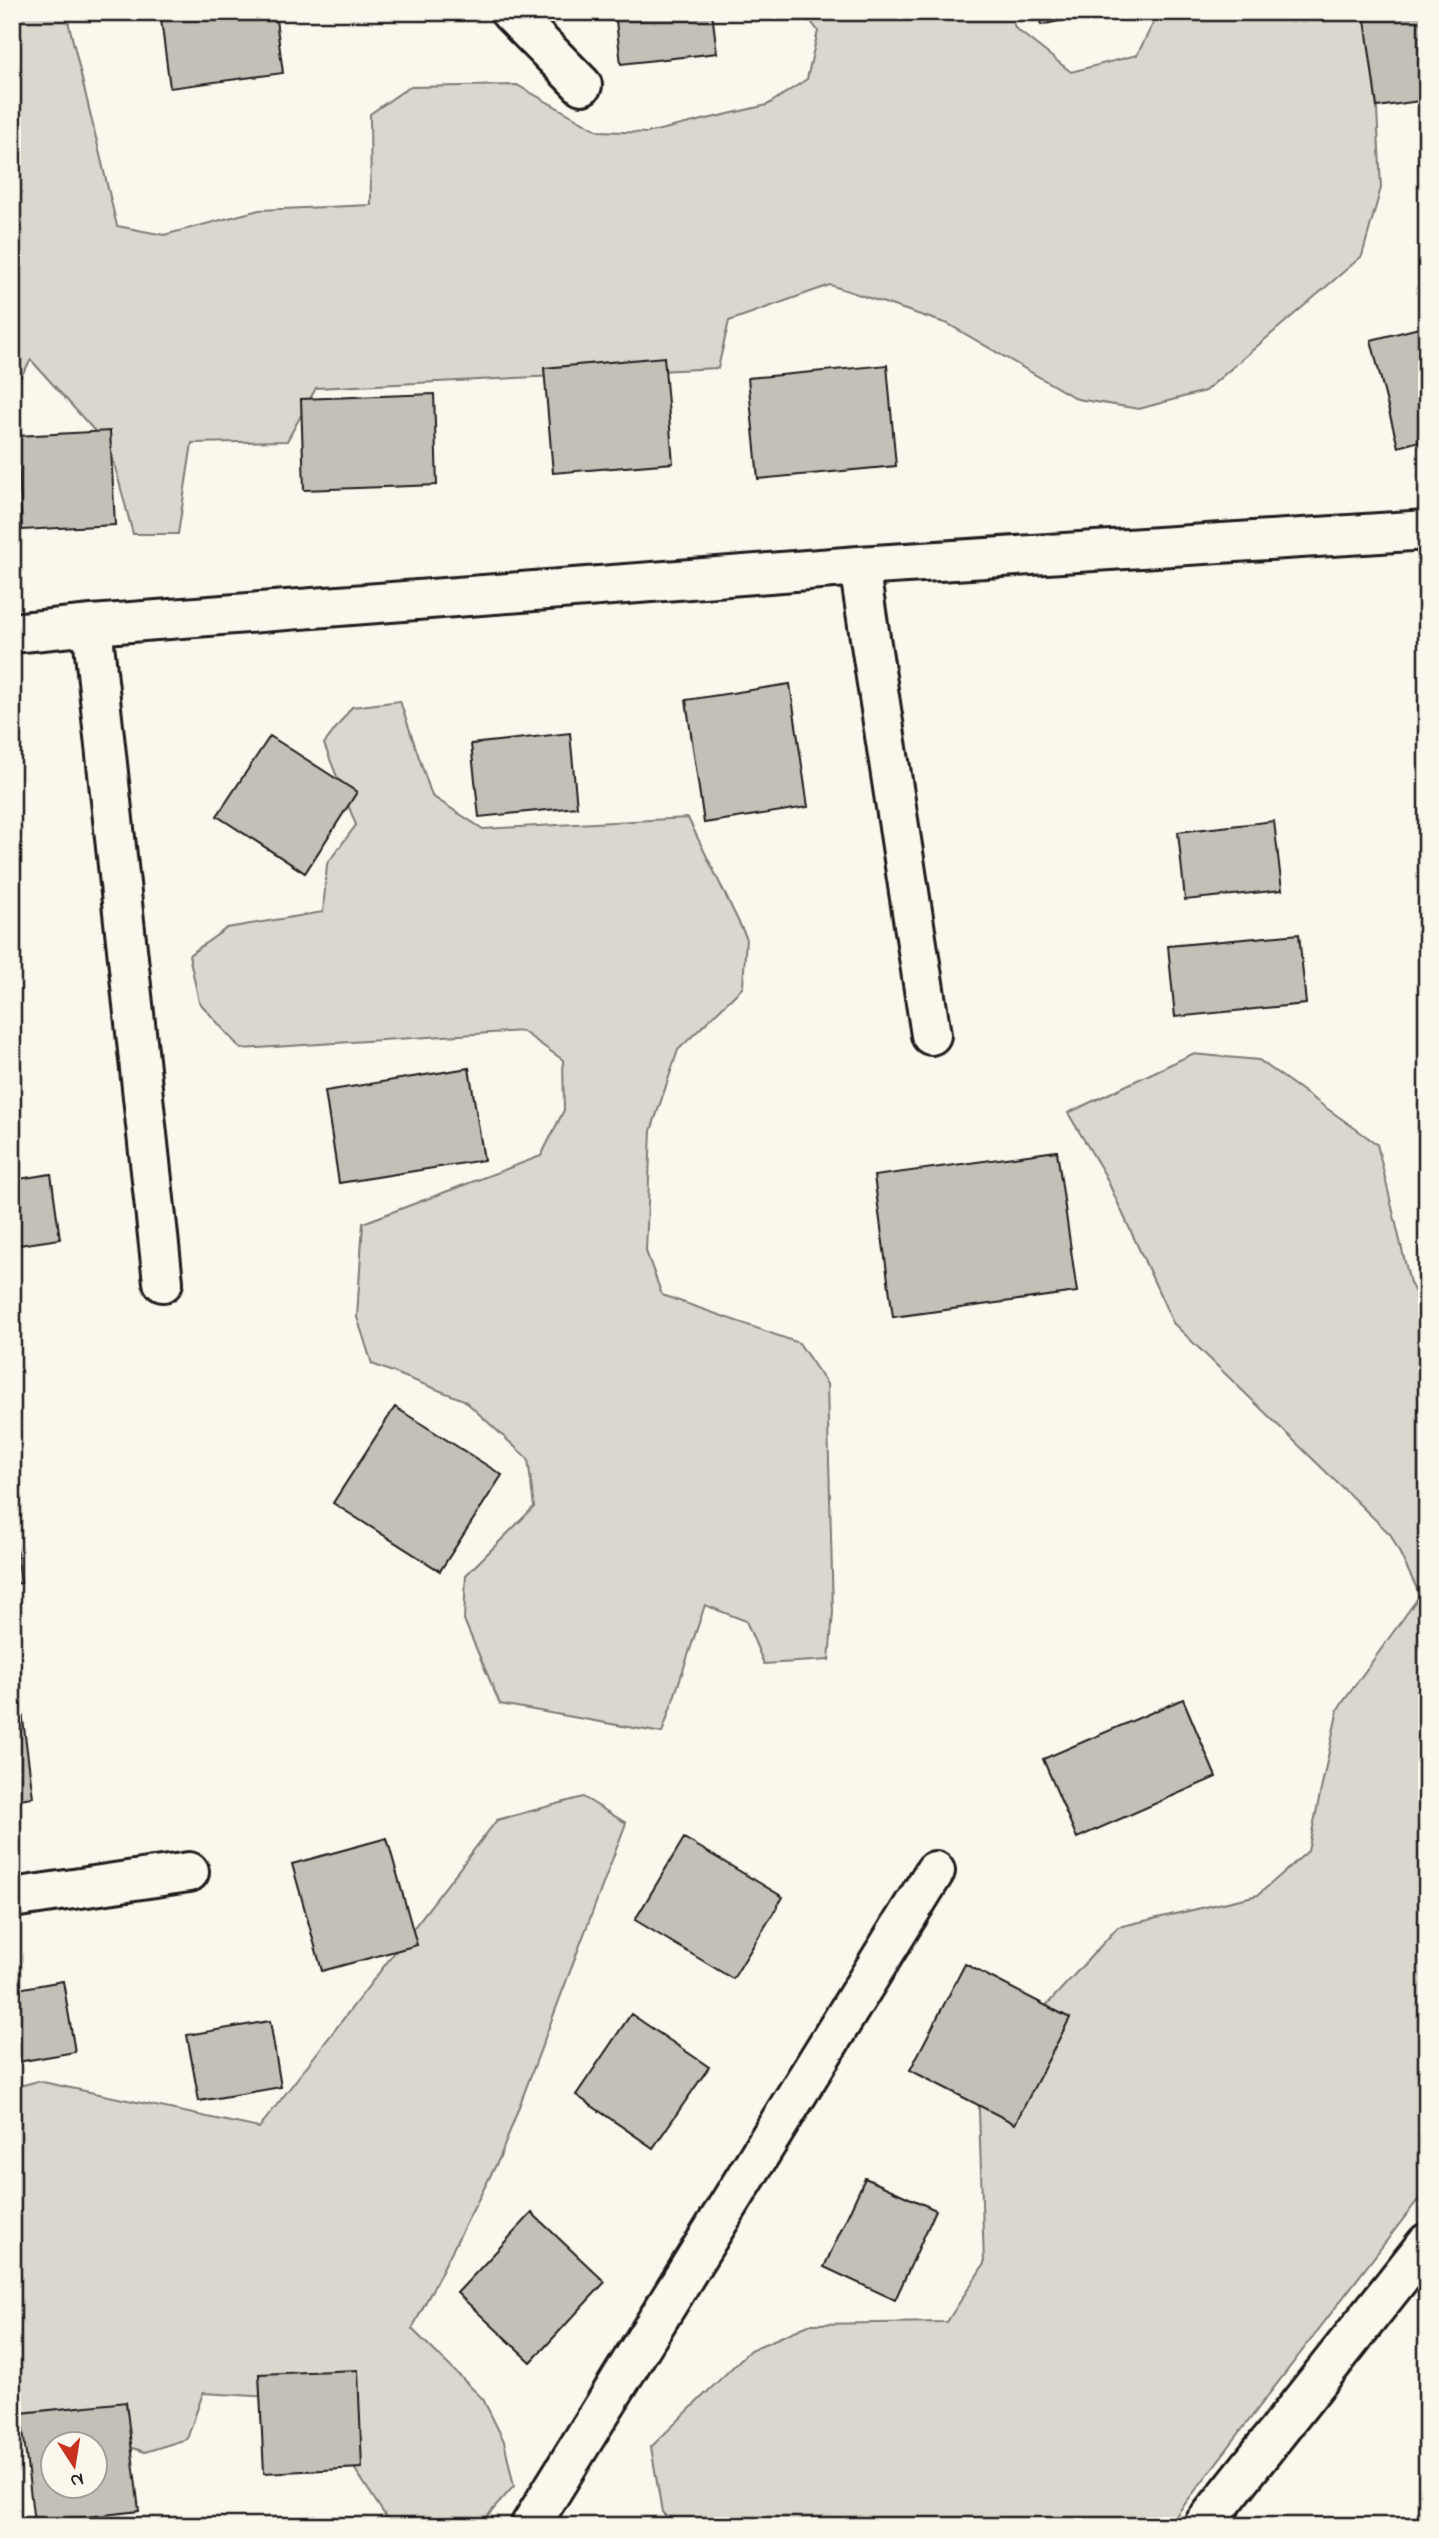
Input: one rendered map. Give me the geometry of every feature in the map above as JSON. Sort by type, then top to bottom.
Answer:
[{"type":"street","points":[[510,12],[582,85]]},
{"type":"street","points":[[12,633],[859,566],[1427,530]]},
{"type":"street","points":[[859,566],[931,1035]]},
{"type":"street","points":[[92,625],[163,1282]]},
{"type":"street","points":[[530,2526],[935,1871]]},
{"type":"street","points":[[12,1898],[189,1872]]},
{"type":"street","points":[[1203,2526],[1427,2243]]},
{"type":"shaded area","points":[[12,12],[66,12],[117,226],[164,235],[259,210],[371,205],[370,114],[409,87],[517,85],[599,131],[647,133],[767,105],[807,79],[818,31],[804,12],[1010,12],[1015,28],[1071,72],[1137,55],[1159,12],[1372,12],[1381,188],[1362,256],[1205,391],[1139,409],[1077,399],[948,324],[830,285],[729,321],[718,368],[316,388],[287,441],[192,443],[178,534],[133,534],[110,448],[31,360],[12,391]]},
{"type":"shaded area","points":[[400,701],[432,796],[483,829],[688,818],[746,937],[743,987],[678,1050],[651,1131],[646,1251],[662,1295],[799,1343],[827,1384],[833,1612],[829,1660],[764,1664],[746,1621],[705,1605],[662,1733],[500,1704],[464,1620],[466,1575],[534,1507],[528,1459],[464,1400],[372,1364],[357,1317],[363,1223],[541,1156],[564,1110],[563,1060],[522,1031],[241,1049],[199,1002],[189,955],[227,928],[323,912],[327,864],[356,825],[324,744],[352,707]]},
{"type":"shaded area","points":[[1192,1054],[1259,1060],[1377,1144],[1410,1283],[1427,1315],[1427,2188],[1168,2526],[674,2526],[662,2512],[651,2447],[750,2350],[811,2324],[947,2322],[984,2264],[978,2080],[1118,1927],[1258,1895],[1308,1851],[1338,1709],[1420,1595],[1391,1535],[1173,1323],[1105,1175],[1068,1113]]},
{"type":"shaded area","points":[[583,1797],[626,1823],[500,2157],[412,2329],[483,2399],[504,2441],[514,2486],[483,2521],[392,2526],[309,2399],[203,2393],[187,2439],[145,2452],[108,2440],[108,2430],[77,2430],[12,2409],[12,2088],[38,2081],[259,2128],[497,1820]]},
{"type":"building","points":[[160,12],[275,12],[283,73],[170,88]]},
{"type":"building","points":[[615,12],[712,12],[717,53],[621,64]]},
{"type":"building","points":[[1038,12],[1099,12],[1041,25]]},
{"type":"building","points":[[1364,12],[1427,12],[1427,100],[1377,107]]},
{"type":"building","points":[[1427,326],[1427,439],[1398,447],[1371,340]]},
{"type":"building","points":[[664,357],[673,463],[553,473],[544,368]]},
{"type":"building","points":[[887,365],[896,466],[758,479],[748,378]]},
{"type":"building","points":[[434,394],[437,485],[304,490],[301,399]]},
{"type":"building","points":[[110,431],[115,525],[22,530],[17,436]]},
{"type":"building","points":[[790,684],[808,807],[704,823],[686,700]]},
{"type":"building","points":[[570,733],[577,807],[479,817],[471,744]]},
{"type":"building","points":[[270,736],[357,792],[305,873],[217,816]]},
{"type":"building","points":[[1274,821],[1282,890],[1185,900],[1178,832]]},
{"type":"building","points":[[1299,934],[1306,1004],[1175,1017],[1168,946]]},
{"type":"building","points":[[469,1068],[484,1160],[339,1183],[325,1091]]},
{"type":"building","points":[[1057,1151],[1077,1292],[893,1317],[874,1176]]},
{"type":"building","points":[[51,1174],[60,1239],[12,1246],[12,1180]]},
{"type":"building","points":[[395,1407],[502,1475],[440,1571],[333,1503]]},
{"type":"building","points":[[12,1507],[21,1583],[12,1584]]},
{"type":"building","points":[[1183,1699],[1216,1777],[1077,1838],[1043,1759]]},
{"type":"building","points":[[22,1712],[33,1797],[12,1800],[12,1713]]},
{"type":"building","points":[[387,1838],[417,1945],[322,1971],[292,1864]]},
{"type":"building","points":[[684,1838],[783,1897],[733,1979],[635,1920]]},
{"type":"building","points":[[965,1964],[1070,2018],[1015,2124],[910,2070]]},
{"type":"building","points":[[63,1981],[75,2052],[12,2063],[12,1990]]},
{"type":"building","points":[[631,2014],[709,2067],[653,2148],[576,2095]]},
{"type":"building","points":[[270,2021],[281,2087],[199,2101],[187,2035]]},
{"type":"building","points":[[865,2178],[936,2210],[895,2300],[824,2267]]},
{"type":"building","points":[[532,2213],[605,2282],[531,2362],[457,2293]]},
{"type":"building","points":[[358,2370],[362,2468],[264,2473],[259,2374]]},
{"type":"building","points":[[126,2402],[139,2511],[34,2523],[21,2413]]}]
